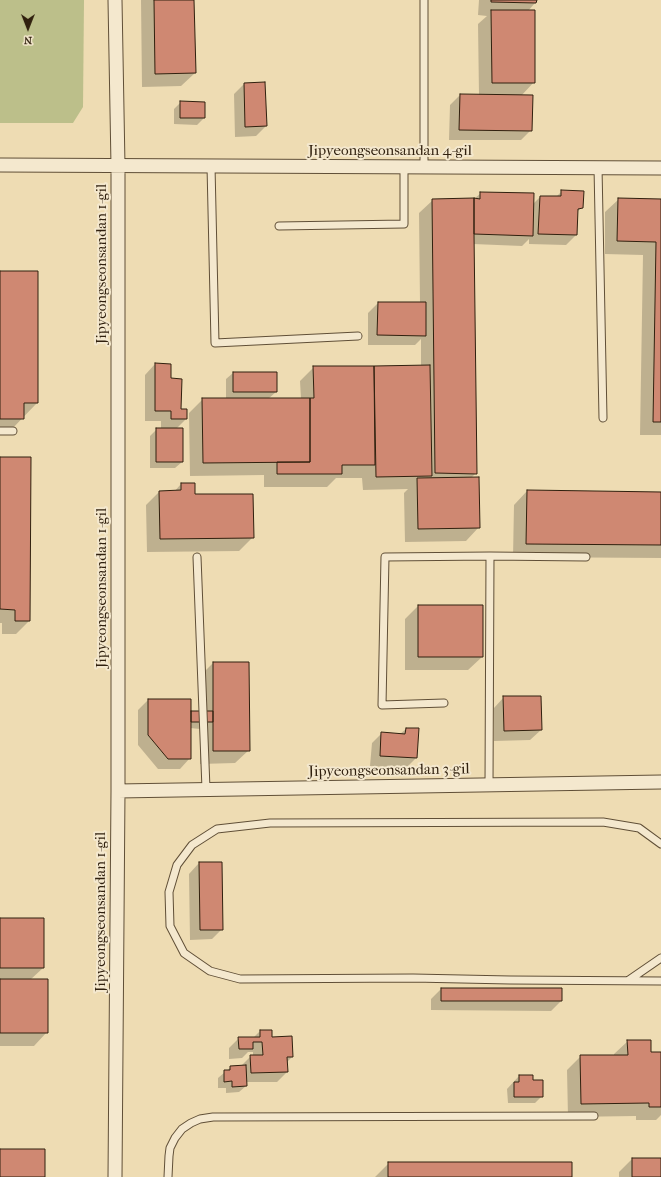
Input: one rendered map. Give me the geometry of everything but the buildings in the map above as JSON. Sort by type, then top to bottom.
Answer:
[{"type":"street","name":"Jipyeongseonsandan 1-gil","points":[[115,1177],[118,791],[118,166],[116,0]]},
{"type":"street","name":"Jipyeongseonsandan 4-gil","points":[[0,165],[661,168]]},
{"type":"street","name":"Jipyeongseonsandan 3-gil","points":[[118,791],[661,782]]},
{"type":"lane","points":[[424,0],[424,167]]},
{"type":"lane","points":[[211,166],[215,343],[358,336]]},
{"type":"lane","points":[[279,226],[404,224],[404,167]]},
{"type":"lane","points":[[598,167],[603,418]]},
{"type":"lane","points":[[0,431],[13,431]]},
{"type":"lane","points":[[489,785],[490,556]]},
{"type":"lane","points":[[197,557],[206,789]]},
{"type":"lane","points":[[444,703],[382,705],[385,557],[586,557]]},
{"type":"lane","points":[[661,844],[638,828],[603,822],[270,823],[217,829],[192,845],[177,865],[169,892],[170,926],[184,953],[210,971],[240,979],[413,978],[661,981]]},
{"type":"lane","points":[[629,980],[661,958]]},
{"type":"lane","points":[[168,1177],[170,1148],[175,1138],[191,1123],[200,1119],[213,1117],[594,1116]]},
{"type":"green space","points":[[0,0],[84,0],[83,107],[73,123],[0,123]]}]
